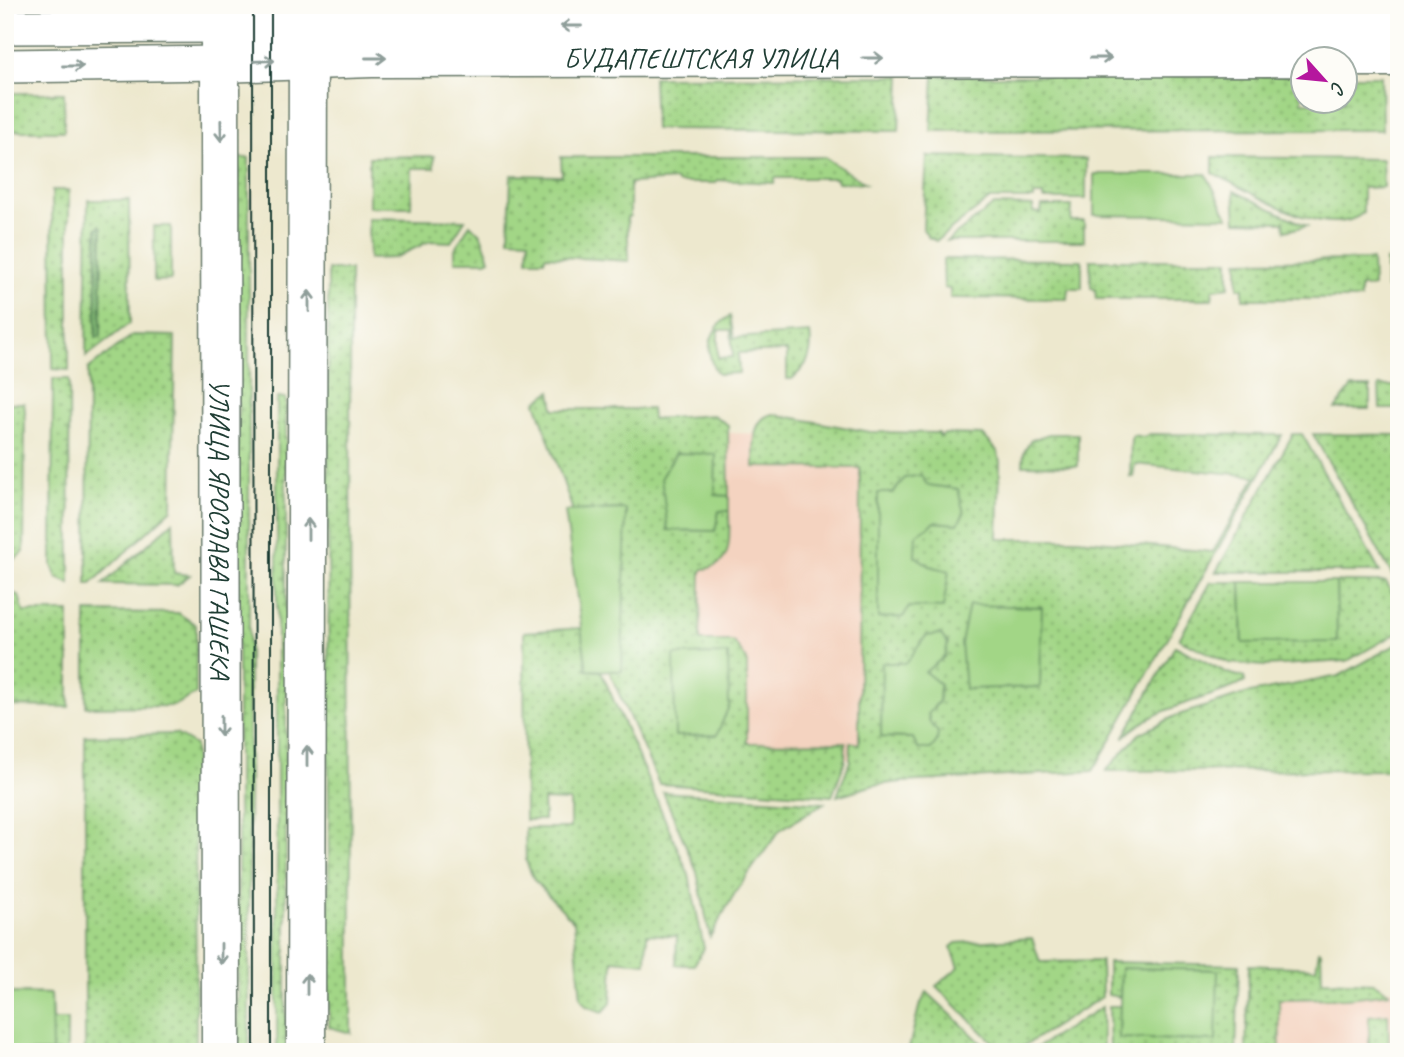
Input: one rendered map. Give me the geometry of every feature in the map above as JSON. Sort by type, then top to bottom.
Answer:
[{"type":"street","name":"БУДАПЕШТСКАЯ УЛИЦА","points":[[5,27],[308,31],[1399,26]]},
{"type":"street","name":"БУДАПЕШТСКАЯ УЛИЦА","points":[[5,66],[219,31]]},
{"type":"street","name":"УЛИЦА ЯРОСЛАВА ГАШЕКА","points":[[219,31],[221,1052]]},
{"type":"street","name":"БУДАПЕШТСКАЯ УЛИЦА","points":[[308,31],[1399,57]]},
{"type":"street","points":[[306,1052],[308,31]]},
{"type":"shaded area","points":[[648,430],[787,435],[971,471],[982,570],[1071,757],[651,760]]},
{"type":"shaded area","points":[[1399,989],[1399,1052],[1271,1052],[1269,991]]},
{"type":"green space","points":[[566,5],[1399,5],[1399,9],[568,10]]},
{"type":"green space","points":[[901,76],[899,131],[655,129],[653,77]]},
{"type":"green space","points":[[934,76],[1288,76],[1288,116],[1358,116],[1358,76],[1381,76],[1382,130],[931,131]]},
{"type":"green space","points":[[5,93],[64,93],[64,131],[5,131]]},
{"type":"green space","points":[[434,156],[434,168],[412,168],[411,207],[369,207],[369,157]]},
{"type":"green space","points":[[927,156],[1086,159],[1086,199],[1043,199],[1043,195],[1034,195],[1034,199],[990,199],[936,241],[928,237],[923,229]]},
{"type":"green space","points":[[561,157],[824,157],[865,183],[838,182],[835,178],[775,178],[774,183],[717,180],[716,183],[677,183],[676,180],[630,183],[630,216],[627,217],[629,261],[545,256],[544,260],[528,260],[529,240],[509,239],[511,175],[562,176]]},
{"type":"green space","points":[[1213,157],[1382,159],[1383,187],[1363,188],[1363,213],[1348,221],[1330,222],[1288,211],[1213,173]]},
{"type":"green space","points":[[238,158],[249,158],[249,1052],[238,1052]]},
{"type":"green space","points":[[1094,174],[1206,174],[1228,217],[1094,215]]},
{"type":"green space","points":[[52,190],[69,190],[69,370],[53,369]]},
{"type":"green space","points":[[1234,191],[1307,226],[1285,231],[1284,222],[1236,221]]},
{"type":"green space","points":[[88,200],[129,200],[130,323],[86,357]]},
{"type":"green space","points":[[994,205],[1033,206],[1033,212],[1041,213],[1042,206],[1072,206],[1071,221],[1084,221],[1084,241],[947,241]]},
{"type":"green space","points":[[368,218],[465,220],[451,242],[430,241],[394,258],[369,259]]},
{"type":"green space","points":[[470,224],[481,235],[490,259],[486,261],[455,261],[455,249]]},
{"type":"green space","points":[[100,225],[101,336],[96,338],[97,228]]},
{"type":"green space","points":[[154,226],[171,226],[171,280],[154,281]]},
{"type":"green space","points":[[943,259],[1082,260],[1082,288],[1068,288],[1067,299],[950,298],[950,289],[944,288]]},
{"type":"green space","points":[[1090,260],[1229,260],[1229,287],[1213,289],[1212,299],[1096,299],[1095,289],[1091,288]]},
{"type":"green space","points":[[1372,260],[1373,287],[1360,287],[1360,299],[1243,299],[1243,288],[1238,288],[1238,261]]},
{"type":"green space","points":[[1386,260],[1399,262],[1399,297],[1390,298],[1390,288],[1386,288]]},
{"type":"green space","points":[[328,270],[350,270],[351,1033],[329,1027]]},
{"type":"green space","points":[[730,316],[734,338],[810,333],[811,348],[806,364],[792,379],[787,379],[787,351],[738,353],[739,373],[718,374],[713,366],[710,350],[713,335]],"holes":[[[718,330],[731,330],[733,357],[718,358]]]},
{"type":"green space","points":[[133,335],[175,336],[172,509],[91,584],[87,584],[88,369]]},
{"type":"green space","points":[[53,379],[69,379],[70,584],[57,578],[52,565]]},
{"type":"green space","points":[[1379,386],[1398,386],[1399,409],[1380,409]]},
{"type":"green space","points":[[1352,387],[1370,387],[1370,409],[1335,409]]},
{"type":"green space","points":[[551,391],[554,409],[651,409],[652,419],[713,415],[728,425],[729,496],[715,496],[668,530],[715,531],[719,511],[729,511],[729,540],[725,556],[721,562],[701,572],[700,641],[733,641],[747,660],[747,743],[846,742],[845,761],[832,796],[659,784],[609,671],[621,671],[625,509],[573,511],[536,402]]},
{"type":"green space","points":[[277,398],[286,398],[286,1052],[277,1052]]},
{"type":"green space","points":[[5,403],[24,403],[25,411],[24,552],[12,561],[5,560]]},
{"type":"green space","points":[[773,414],[870,432],[939,433],[939,437],[945,434],[983,435],[998,452],[1000,462],[998,539],[1077,539],[1213,552],[1256,476],[1135,464],[1133,477],[1130,477],[1133,435],[1282,435],[1093,771],[902,782],[874,785],[837,796],[850,761],[850,742],[859,744],[860,468],[754,467],[755,435],[760,421]],"holes":[[[878,493],[893,493],[958,524],[935,522],[916,535],[914,556],[930,566],[878,617]],[[945,656],[924,672],[939,701],[928,714],[930,723],[913,738],[881,737],[883,663],[906,663]]]},
{"type":"green space","points":[[1049,434],[1078,434],[1078,466],[1023,465],[1024,452],[1031,440]]},
{"type":"green space","points":[[1293,434],[1302,434],[1380,572],[1216,572]]},
{"type":"green space","points":[[1313,434],[1399,435],[1399,587]]},
{"type":"green space","points":[[676,453],[716,454],[715,495],[729,496],[729,511],[719,511],[715,531],[668,530],[661,477]]},
{"type":"green space","points":[[921,475],[927,485],[958,489],[964,513],[958,524],[935,522],[916,535],[915,556],[930,566],[949,571],[943,608],[909,607],[903,617],[878,618],[878,493],[893,493],[905,478]]},
{"type":"green space","points":[[626,509],[622,671],[587,670],[565,511]]},
{"type":"green space","points":[[173,522],[174,573],[190,575],[177,585],[103,584]]},
{"type":"green space","points":[[1211,582],[1241,582],[1243,642],[1337,642],[1336,582],[1386,582],[1399,605],[1399,632],[1347,661],[1265,666],[1229,663],[1179,639]]},
{"type":"green space","points":[[1241,582],[1336,582],[1337,642],[1243,643]]},
{"type":"green space","points":[[5,589],[19,596],[24,612],[69,612],[69,707],[5,706]]},
{"type":"green space","points":[[969,605],[1042,607],[1040,687],[965,689],[961,643]]},
{"type":"green space","points":[[86,612],[178,613],[196,625],[196,694],[173,706],[86,707]]},
{"type":"green space","points":[[581,628],[587,670],[601,671],[689,875],[704,948],[694,965],[676,965],[677,936],[647,934],[646,963],[613,960],[611,1003],[603,1012],[586,1006],[581,998],[574,922],[534,880],[526,861],[525,828],[570,828],[570,801],[543,800],[544,820],[525,820],[524,632]]},
{"type":"green space","points":[[940,634],[948,643],[945,656],[925,672],[940,684],[939,701],[928,714],[930,723],[938,732],[937,741],[931,749],[918,749],[913,738],[881,737],[882,663],[906,663],[926,636]]},
{"type":"green space","points":[[1399,643],[1399,770],[1106,771],[1139,734],[1175,716],[1245,694],[1339,676]]},
{"type":"green space","points":[[1175,646],[1227,673],[1244,677],[1245,682],[1166,711],[1136,727],[1123,738]]},
{"type":"green space","points":[[728,654],[729,706],[717,735],[675,736],[674,655]]},
{"type":"green space","points":[[176,734],[195,745],[196,1052],[85,1052],[85,736]]},
{"type":"green space","points":[[663,792],[824,803],[780,830],[736,891],[710,937],[697,872]]},
{"type":"green space","points":[[1032,938],[1040,962],[1101,961],[1102,997],[1014,1052],[1003,1052],[936,986],[959,967],[951,947],[956,943]]},
{"type":"green space","points":[[1319,951],[1322,981],[1374,983],[1390,993],[1348,998],[1279,999],[1280,1052],[1246,1052],[1249,965],[1316,968]]},
{"type":"green space","points":[[1108,962],[1239,965],[1236,1052],[1110,1052],[1109,1006],[1120,1006],[1119,1038],[1218,970],[1121,968],[1120,997],[1108,995]]},
{"type":"green space","points":[[1121,968],[1218,970],[1216,1041],[1119,1038]]},
{"type":"green space","points":[[927,992],[991,1052],[908,1052],[919,1007]]},
{"type":"green space","points":[[5,993],[51,994],[52,1020],[67,1020],[67,1052],[48,1052]]},
{"type":"green space","points":[[5,993],[51,994],[52,1052],[5,1052]]},
{"type":"green space","points":[[1102,1007],[1103,1052],[1030,1052]]},
{"type":"green space","points":[[1388,1014],[1389,1052],[1369,1052],[1369,1016]]},
{"type":"tram line","points":[[253,5],[254,1052]]},
{"type":"tram line","points":[[271,5],[271,1052]]}]
